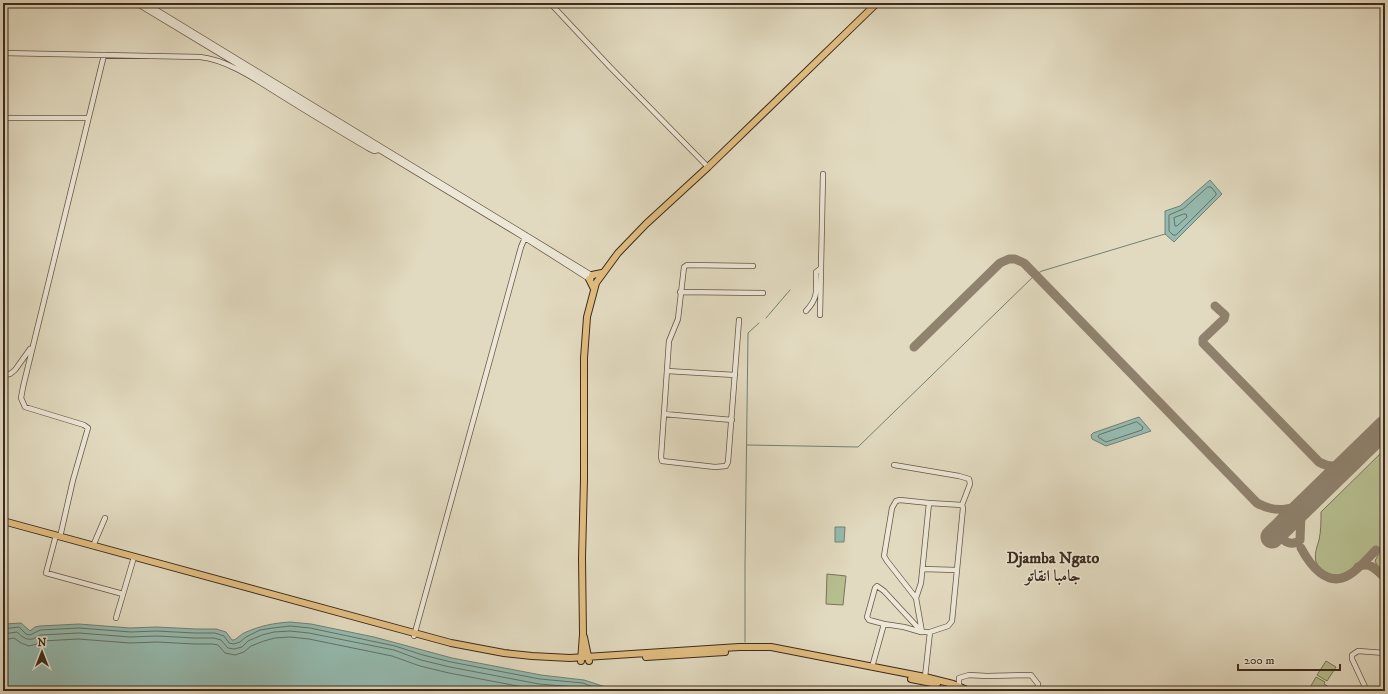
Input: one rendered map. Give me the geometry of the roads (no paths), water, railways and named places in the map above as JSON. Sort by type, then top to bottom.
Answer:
[{"type":"main road","points":[[589,659],[584,644],[583,634],[582,558],[584,480],[584,358],[587,317],[594,281],[646,224],[708,167],[877,3]]},
{"type":"main road","points":[[3,521],[58,538],[473,651],[506,657],[540,661],[744,650],[771,650],[925,677],[969,691]]},
{"type":"main road","points":[[3,525],[93,546],[133,558]]},
{"type":"main road","points":[[414,635],[504,653],[581,659]]},
{"type":"main road","points":[[584,644],[598,656]]},
{"type":"main road","points":[[570,658],[584,644]]},
{"type":"main road","points":[[581,659],[584,644]]},
{"type":"main road","points":[[589,659],[598,656],[726,647],[763,647],[790,650],[961,688]]},
{"type":"street","points":[[136,3],[526,236],[594,281]]},
{"type":"street","points":[[145,3],[379,148]]},
{"type":"street","points":[[156,9],[157,3]]},
{"type":"street","points":[[550,3],[708,167]]},
{"type":"street","points":[[3,53],[200,57],[217,60],[263,85],[368,148],[374,151],[379,148]]},
{"type":"street","points":[[104,55],[21,398],[25,407],[84,425],[88,428],[58,538],[46,573],[123,594]]},
{"type":"street","points":[[3,118],[88,118]]},
{"type":"street","points":[[820,315],[823,174]]},
{"type":"street","points":[[414,635],[526,236]]},
{"type":"street","points":[[739,320],[732,420],[728,462],[726,466],[715,467],[662,461],[660,457],[669,341],[678,319],[684,267],[687,265],[753,266]]},
{"type":"street","points":[[806,311],[813,304],[816,295],[816,272],[821,268]]},
{"type":"street","points":[[680,292],[763,293]]},
{"type":"street","points":[[3,376],[10,374],[15,370],[33,346]]},
{"type":"street","points":[[667,371],[735,375]]},
{"type":"street","points":[[664,414],[732,420]]},
{"type":"street","points":[[894,465],[967,478],[970,484],[962,505],[962,523],[951,623],[948,626],[930,632],[922,632],[868,620],[867,617],[875,588],[877,586],[884,591],[922,632]]},
{"type":"street","points":[[916,598],[884,556],[892,508],[896,501],[900,500],[962,505]]},
{"type":"street","points":[[922,632],[916,598],[923,569],[929,503]]},
{"type":"street","points":[[93,546],[105,518]]},
{"type":"street","points":[[116,618],[133,558]]},
{"type":"street","points":[[923,569],[956,570]]},
{"type":"street","points":[[875,668],[884,624]]},
{"type":"street","points":[[925,677],[930,632]]},
{"type":"street","points":[[1367,691],[1352,659],[1352,655],[1358,651],[1385,653]]},
{"type":"street","points":[[961,688],[959,678],[969,674],[986,676],[1031,674],[1038,684],[1038,691]]},
{"type":"water","points":[[1210,180],[1222,194],[1174,242],[1165,234],[1165,211],[1180,206]]},
{"type":"water","points":[[1139,417],[1151,431],[1106,446],[1092,439],[1091,435],[1093,433]]},
{"type":"water","points":[[835,527],[845,527],[844,542],[835,542]]},
{"type":"water","points":[[290,622],[311,624],[374,637],[452,658],[541,675],[584,680],[618,691],[3,691],[3,625],[5,624],[21,623],[30,631],[35,627],[40,626],[79,624],[130,628],[156,627],[216,629],[226,632],[232,640],[234,640],[255,628]]},
{"type":"waterway","points":[[747,445],[858,447],[1036,274],[1165,234]]},
{"type":"waterway","points":[[766,318],[790,290]]},
{"type":"waterway","points":[[745,642],[748,333],[759,323]]},
{"type":"district","name":"Djamba Ngato جامبا انقاتو","points":[[1053,566]]}]
